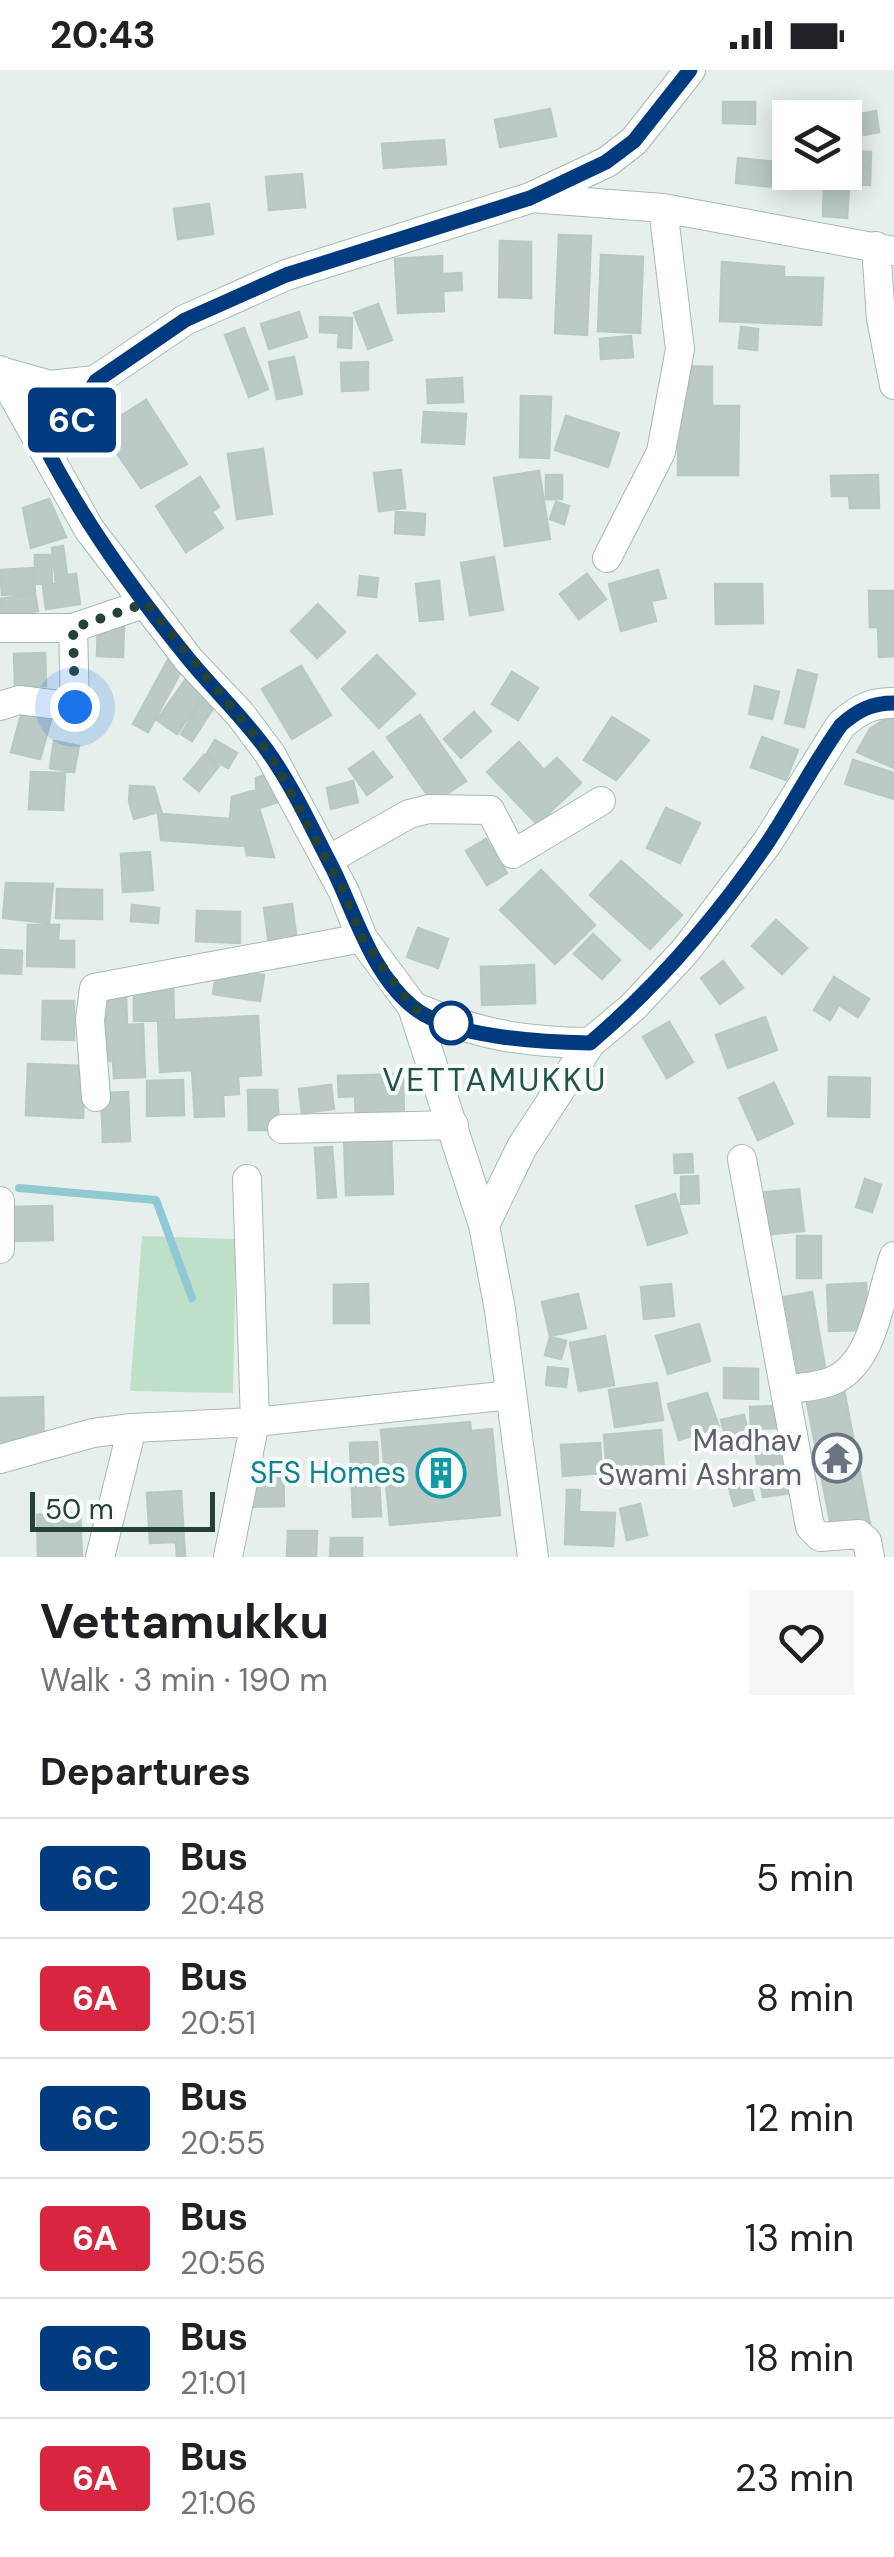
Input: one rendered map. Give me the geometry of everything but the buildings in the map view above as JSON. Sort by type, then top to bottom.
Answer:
[{"type":"main road","points":[[50,456],[96,381],[185,320],[286,275],[530,198],[606,162],[634,141],[690,70]]},
{"type":"main road","points":[[0,372],[50,386],[96,381]]},
{"type":"main road","points":[[0,372],[90,529],[270,754],[328,860],[362,938],[413,1008],[484,1224],[533,1557]]},
{"type":"main road","points":[[484,1224],[522,1148],[590,1043],[633,1007],[686,950],[767,843],[841,725],[857,711],[879,703],[894,703]]},
{"type":"main road","points":[[413,1008],[472,1032],[541,1042],[590,1043]]},
{"type":"street","points":[[530,198],[662,208],[885,249],[881,319],[894,384]]},
{"type":"street","points":[[607,558],[660,452],[680,349],[662,208]]},
{"type":"street","points":[[0,628],[73,628],[146,603]]},
{"type":"street","points":[[0,706],[19,700],[75,707],[73,628]]},
{"type":"street","points":[[328,860],[409,814],[429,809],[490,810],[513,854],[601,802]]},
{"type":"street","points":[[96,1097],[90,1020],[94,988],[362,938]]},
{"type":"street","points":[[282,1129],[454,1126]]},
{"type":"street","points":[[742,1159],[810,1527],[820,1537],[859,1534],[870,1554]]},
{"type":"street","points":[[228,1557],[255,1422],[246,1179]]},
{"type":"street","points":[[0,1201],[0,1249]]},
{"type":"street","points":[[785,1390],[832,1381],[854,1365],[879,1312],[894,1256]]},
{"type":"street","points":[[0,1459],[26,1455],[93,1433],[132,1428],[255,1422],[511,1395]]},
{"type":"street","points":[[100,1557],[132,1428]]},
{"type":"green space","points":[[142,1236],[236,1239],[233,1393],[130,1391]]},
{"type":"waterway","points":[[19,1188],[156,1200],[192,1298]]},
{"type":"bus line","name":"6C","points":[[690,70],[634,141],[606,162],[530,198],[286,275],[185,320],[96,381],[50,456],[90,529],[189,660],[240,714],[270,754],[344,892],[362,938],[386,972],[413,1008],[472,1032],[541,1042],[590,1043],[633,1007],[686,950],[767,843],[841,725],[857,711],[879,703],[894,703]]},
{"type":"place","name":"Madhav Swami Ashram","points":[[837,1458]]},
{"type":"place","name":"SFS Homes","points":[[441,1473]]},
{"type":"district","name":"VETTAMUKKU","points":[[495,1080]]},
{"type":"route","points":[[75,707],[73,628],[146,603],[270,754],[344,892],[362,938],[386,972],[413,1008],[451,1023]]}]
